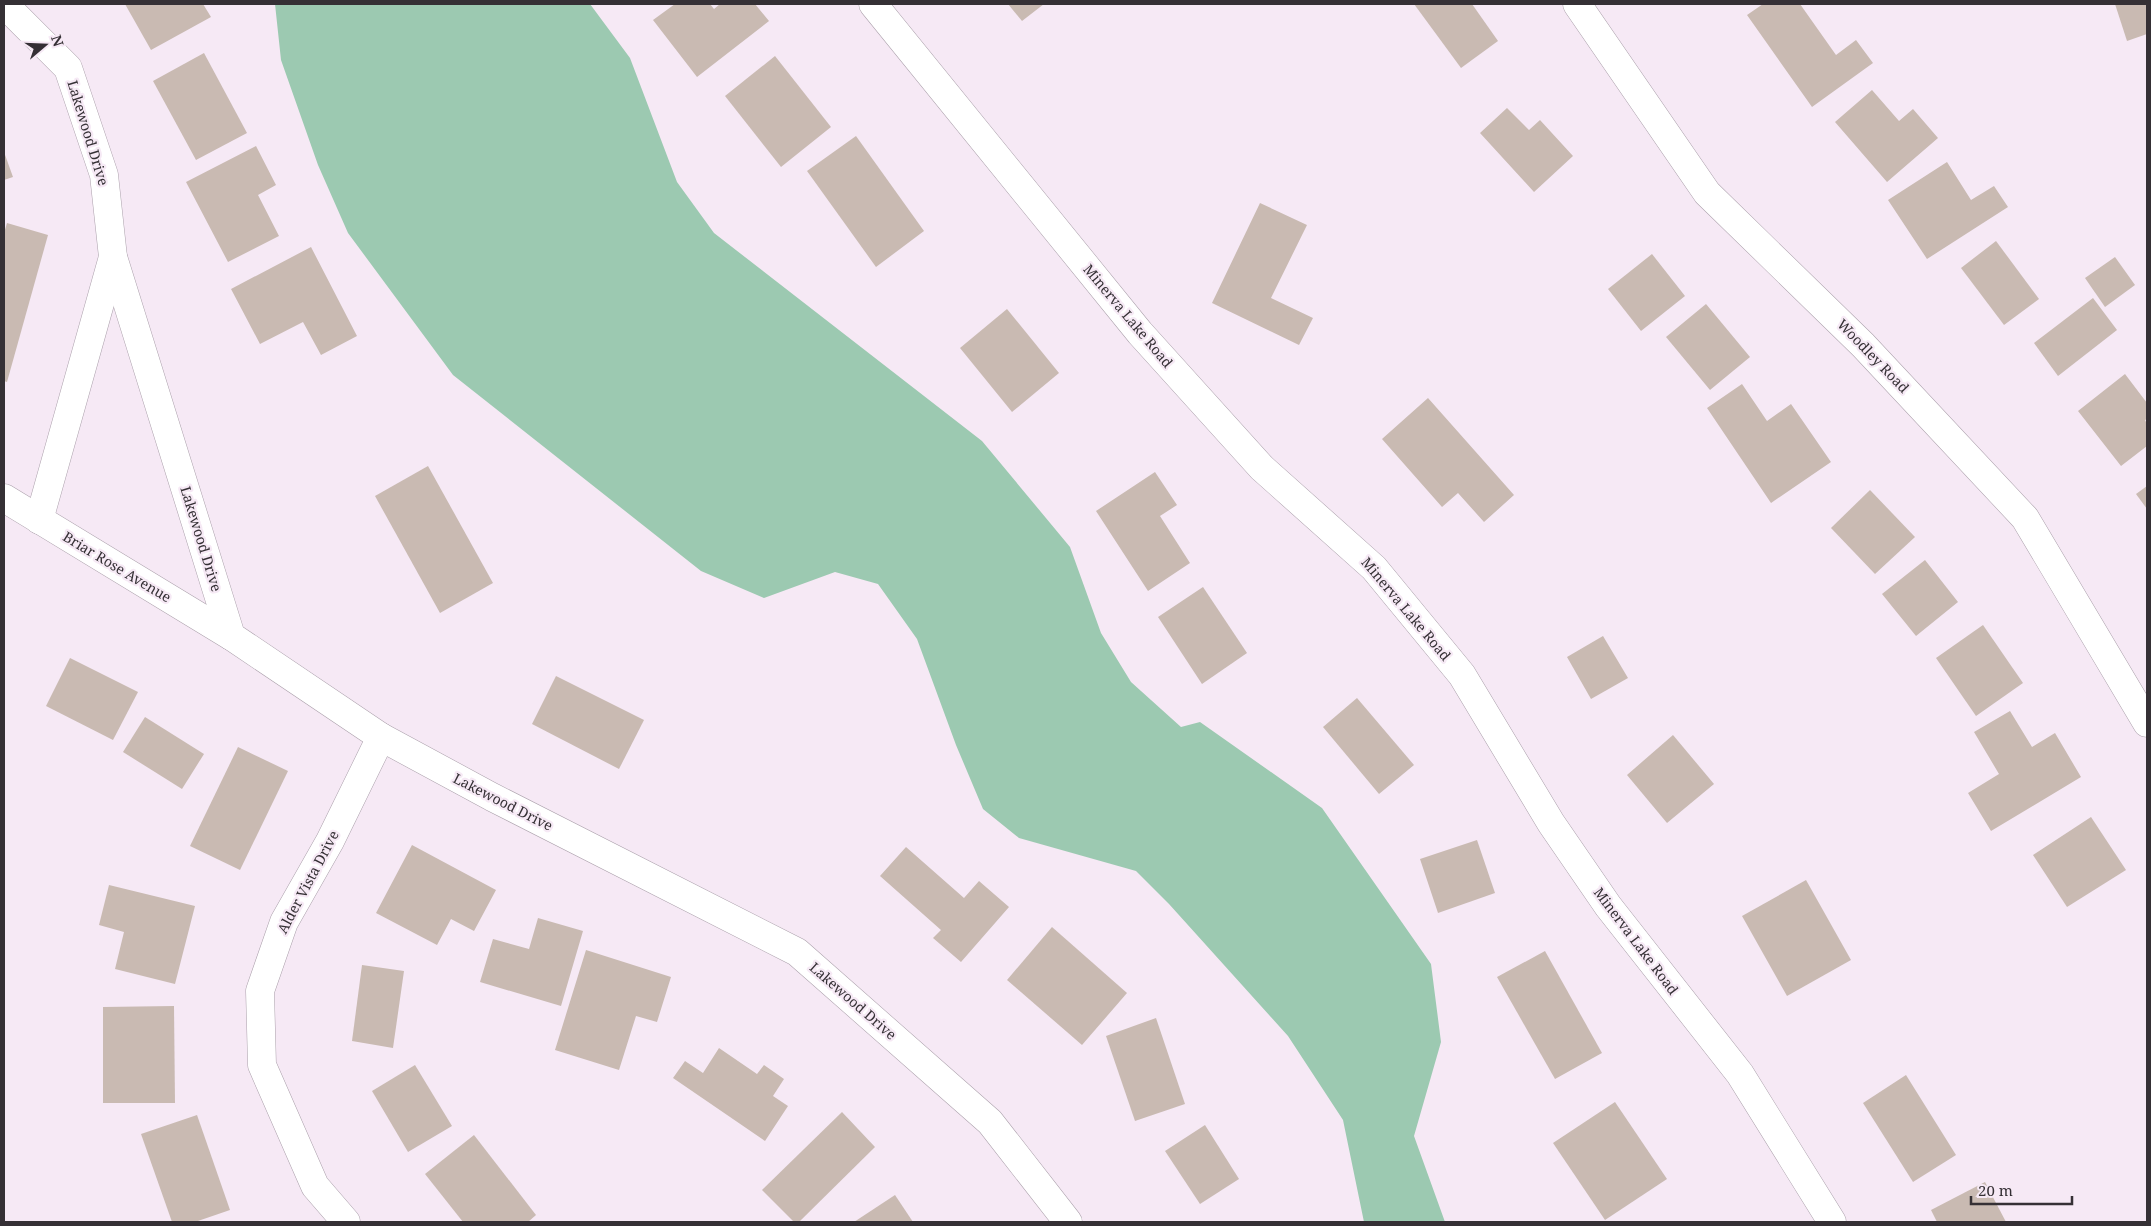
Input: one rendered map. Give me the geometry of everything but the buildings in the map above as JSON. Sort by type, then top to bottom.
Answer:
[{"type":"street","name":"Lakewood Drive","points":[[4,4],[68,68],[104,175],[113,258],[231,636],[381,737],[492,797],[797,952],[990,1122],[1068,1222]]},
{"type":"street","name":"Minerva Lake Road","points":[[873,4],[1140,333],[1262,468],[1374,568],[1462,675],[1551,823],[1608,906],[1740,1074],[1832,1222]]},
{"type":"street","name":"Woodley Road","points":[[1577,4],[1707,193],[1864,344],[2025,518],[2147,723]]},
{"type":"street","name":"Lakewood Drive","points":[[39,520],[113,258]]},
{"type":"street","name":"Briar Rose Avenue","points":[[4,498],[231,636]]},
{"type":"street","name":"Alder Vista Drive","points":[[346,1222],[315,1186],[262,1065],[260,991],[284,922],[330,841],[381,737]]},
{"type":"green space","points":[[275,4],[590,4],[630,58],[677,182],[714,233],[982,441],[1070,547],[1101,633],[1131,682],[1181,727],[1200,722],[1322,808],[1431,964],[1441,1042],[1414,1136],[1445,1222],[1364,1222],[1343,1120],[1288,1036],[1169,904],[1136,871],[1019,838],[983,809],[956,745],[917,639],[878,584],[835,572],[764,598],[701,571],[453,375],[348,233],[318,165],[281,60]]}]
